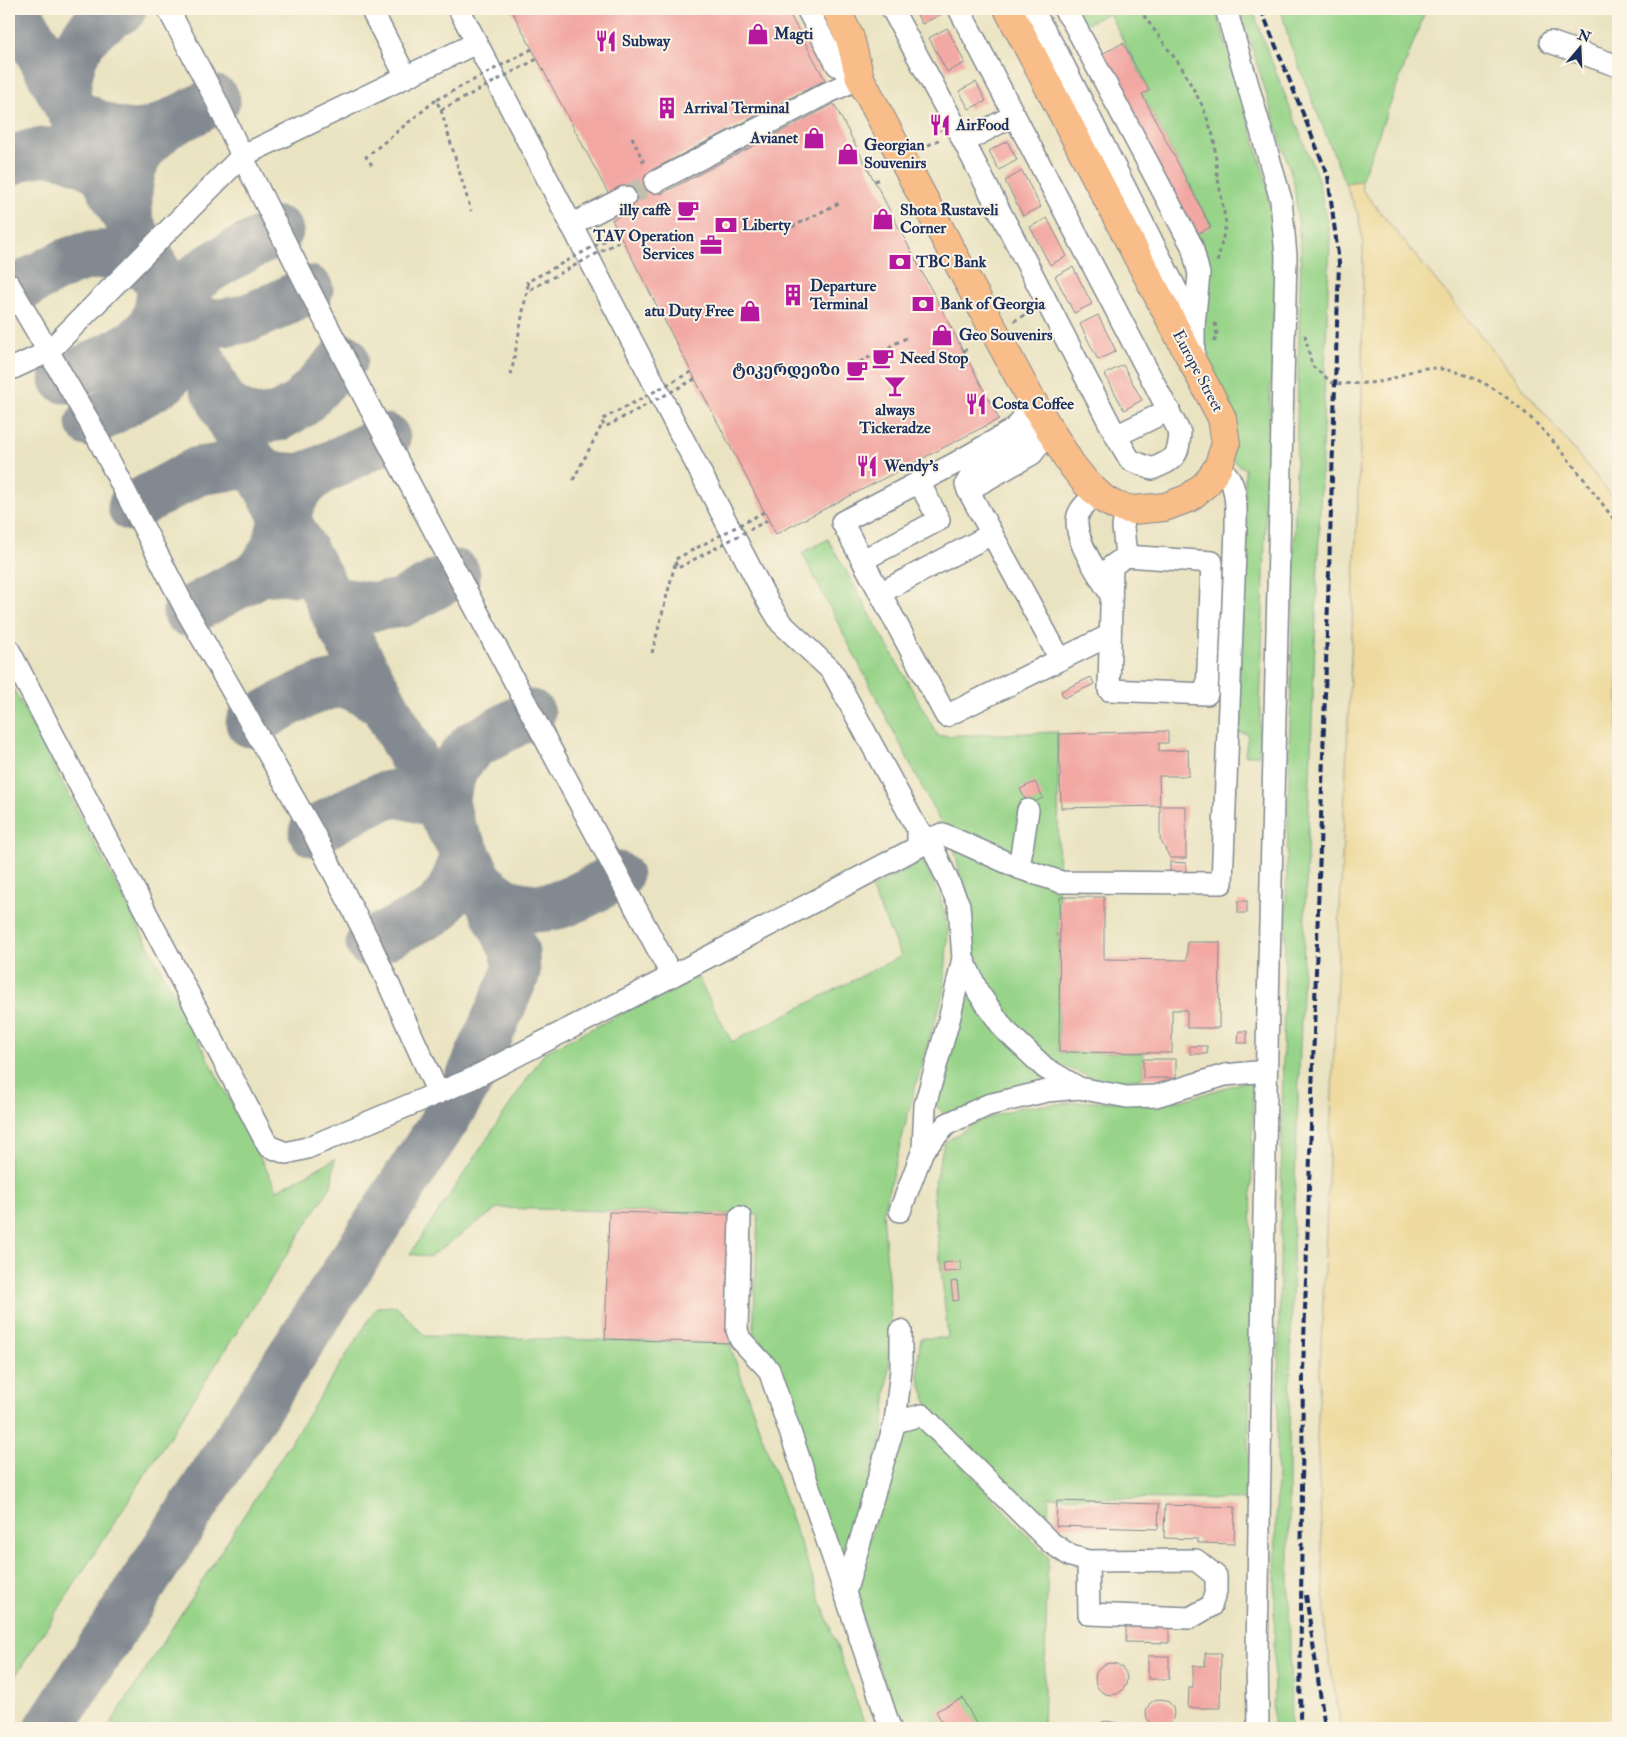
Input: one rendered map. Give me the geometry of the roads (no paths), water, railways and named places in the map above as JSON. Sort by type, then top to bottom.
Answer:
[{"type":"main road","points":[[836,9],[850,38],[860,78],[1038,410],[1071,464],[1109,501]]},
{"type":"main road","name":"Europe Street","points":[[1008,9],[1222,418],[1226,444],[1218,468],[1207,483],[1189,498],[1165,507],[1133,510],[1109,501]]},
{"type":"street","points":[[168,9],[216,100],[308,290],[456,574],[672,976]]},
{"type":"street","points":[[371,9],[406,77]]},
{"type":"street","points":[[458,9],[766,600],[781,623],[832,671],[924,835],[959,905],[963,958],[950,1016],[924,1105],[923,1150],[900,1211]]},
{"type":"street","points":[[807,9],[837,65],[860,78]]},
{"type":"street","points":[[892,9],[964,142],[1130,460],[1152,469],[1171,461],[1178,450],[1180,433],[959,9]]},
{"type":"street","points":[[1032,9],[1057,52],[1194,325]]},
{"type":"street","points":[[1064,9],[1073,22],[1192,246],[1199,274],[1194,325],[1194,363]]},
{"type":"street","points":[[1226,9],[1281,200],[1286,256],[1266,1072],[1257,1643],[1258,1728]]},
{"type":"street","points":[[9,370],[48,352],[242,156],[476,42]]},
{"type":"street","points":[[1550,42],[1618,66]]},
{"type":"street","points":[[652,176],[860,78]]},
{"type":"street","points":[[964,142],[1014,115]]},
{"type":"street","points":[[571,225],[625,197]]},
{"type":"street","points":[[9,284],[90,422],[187,612],[313,832],[370,943],[438,1093]]},
{"type":"street","points":[[1060,659],[966,484],[975,469],[1025,440],[1033,427],[1038,410],[1025,413],[1020,423],[1011,431],[954,464],[842,522],[946,716],[1110,635]]},
{"type":"street","points":[[1116,436],[1169,410]]},
{"type":"street","points":[[924,835],[943,834],[1019,868],[1061,882],[1222,882],[1236,494],[1231,479],[1224,471],[1218,468]]},
{"type":"street","points":[[863,560],[939,520],[919,482]]},
{"type":"street","points":[[1109,501],[1093,513],[1089,523],[1102,551],[1119,561],[1212,562],[1207,694],[1109,690],[1111,595],[1119,561],[1123,527],[1109,501]]},
{"type":"street","points":[[1109,501],[1079,512],[1077,521],[1078,531],[1085,550],[1111,595]]},
{"type":"street","points":[[880,593],[992,534]]},
{"type":"street","points":[[9,650],[268,1146],[286,1154],[307,1148],[469,1080],[918,847],[924,835]]},
{"type":"street","points":[[1019,868],[1028,810]]},
{"type":"street","points":[[963,958],[978,992],[1004,1029],[1045,1068],[1079,1088]]},
{"type":"street","points":[[923,1150],[947,1124],[988,1105],[1048,1091],[1079,1088],[1127,1097],[1156,1096],[1224,1076],[1266,1072]]},
{"type":"street","points":[[740,1217],[737,1330],[740,1339],[769,1370],[890,1728]]},
{"type":"street","points":[[845,1593],[895,1422],[901,1370],[901,1331]]},
{"type":"street","points":[[901,1370],[922,1415],[1050,1542],[1070,1556],[1088,1561],[1196,1560],[1216,1576],[1216,1591],[1210,1606],[1190,1618],[1089,1614],[1088,1561]]},
{"type":"street","points":[[895,1422],[922,1415]]},
{"type":"tunnel","points":[[625,197],[655,182]]},
{"type":"railway","points":[[1261,9],[1328,176],[1339,263],[1303,1372],[1300,1728]]},
{"type":"railway","points":[[1306,1595],[1325,1728]]},
{"type":"place","name":"Magti","points":[[758,34]]},
{"type":"place","name":"Subway","points":[[606,41]]},
{"type":"place","name":"Arrival Terminal","points":[[667,108]]},
{"type":"place","name":"AirFood","points":[[940,125]]},
{"type":"place","name":"Avianet","points":[[814,138]]},
{"type":"place","name":"Georgian Souvenirs","points":[[848,154]]},
{"type":"place","name":"illy caffè","points":[[688,210]]},
{"type":"place","name":"Shota Rustaveli Corner","points":[[883,219]]},
{"type":"place","name":"Liberty","points":[[726,225]]},
{"type":"place","name":"TAV Operation Services","points":[[711,245]]},
{"type":"place","name":"TBC Bank","points":[[900,262]]},
{"type":"place","name":"Departure Terminal","points":[[793,295]]},
{"type":"place","name":"Bank of Georgia","points":[[923,304]]},
{"type":"place","name":"atu Duty Free","points":[[750,311]]},
{"type":"place","name":"Geo Souvenirs","points":[[942,335]]},
{"type":"place","name":"Need Stop","points":[[883,358]]},
{"type":"place","name":"ტიკერდეიზი","points":[[857,370]]},
{"type":"place","name":"always Tickeradze","points":[[895,386]]},
{"type":"place","name":"Costa Coffee","points":[[976,404]]},
{"type":"place","name":"Wendy's","points":[[867,466]]}]
